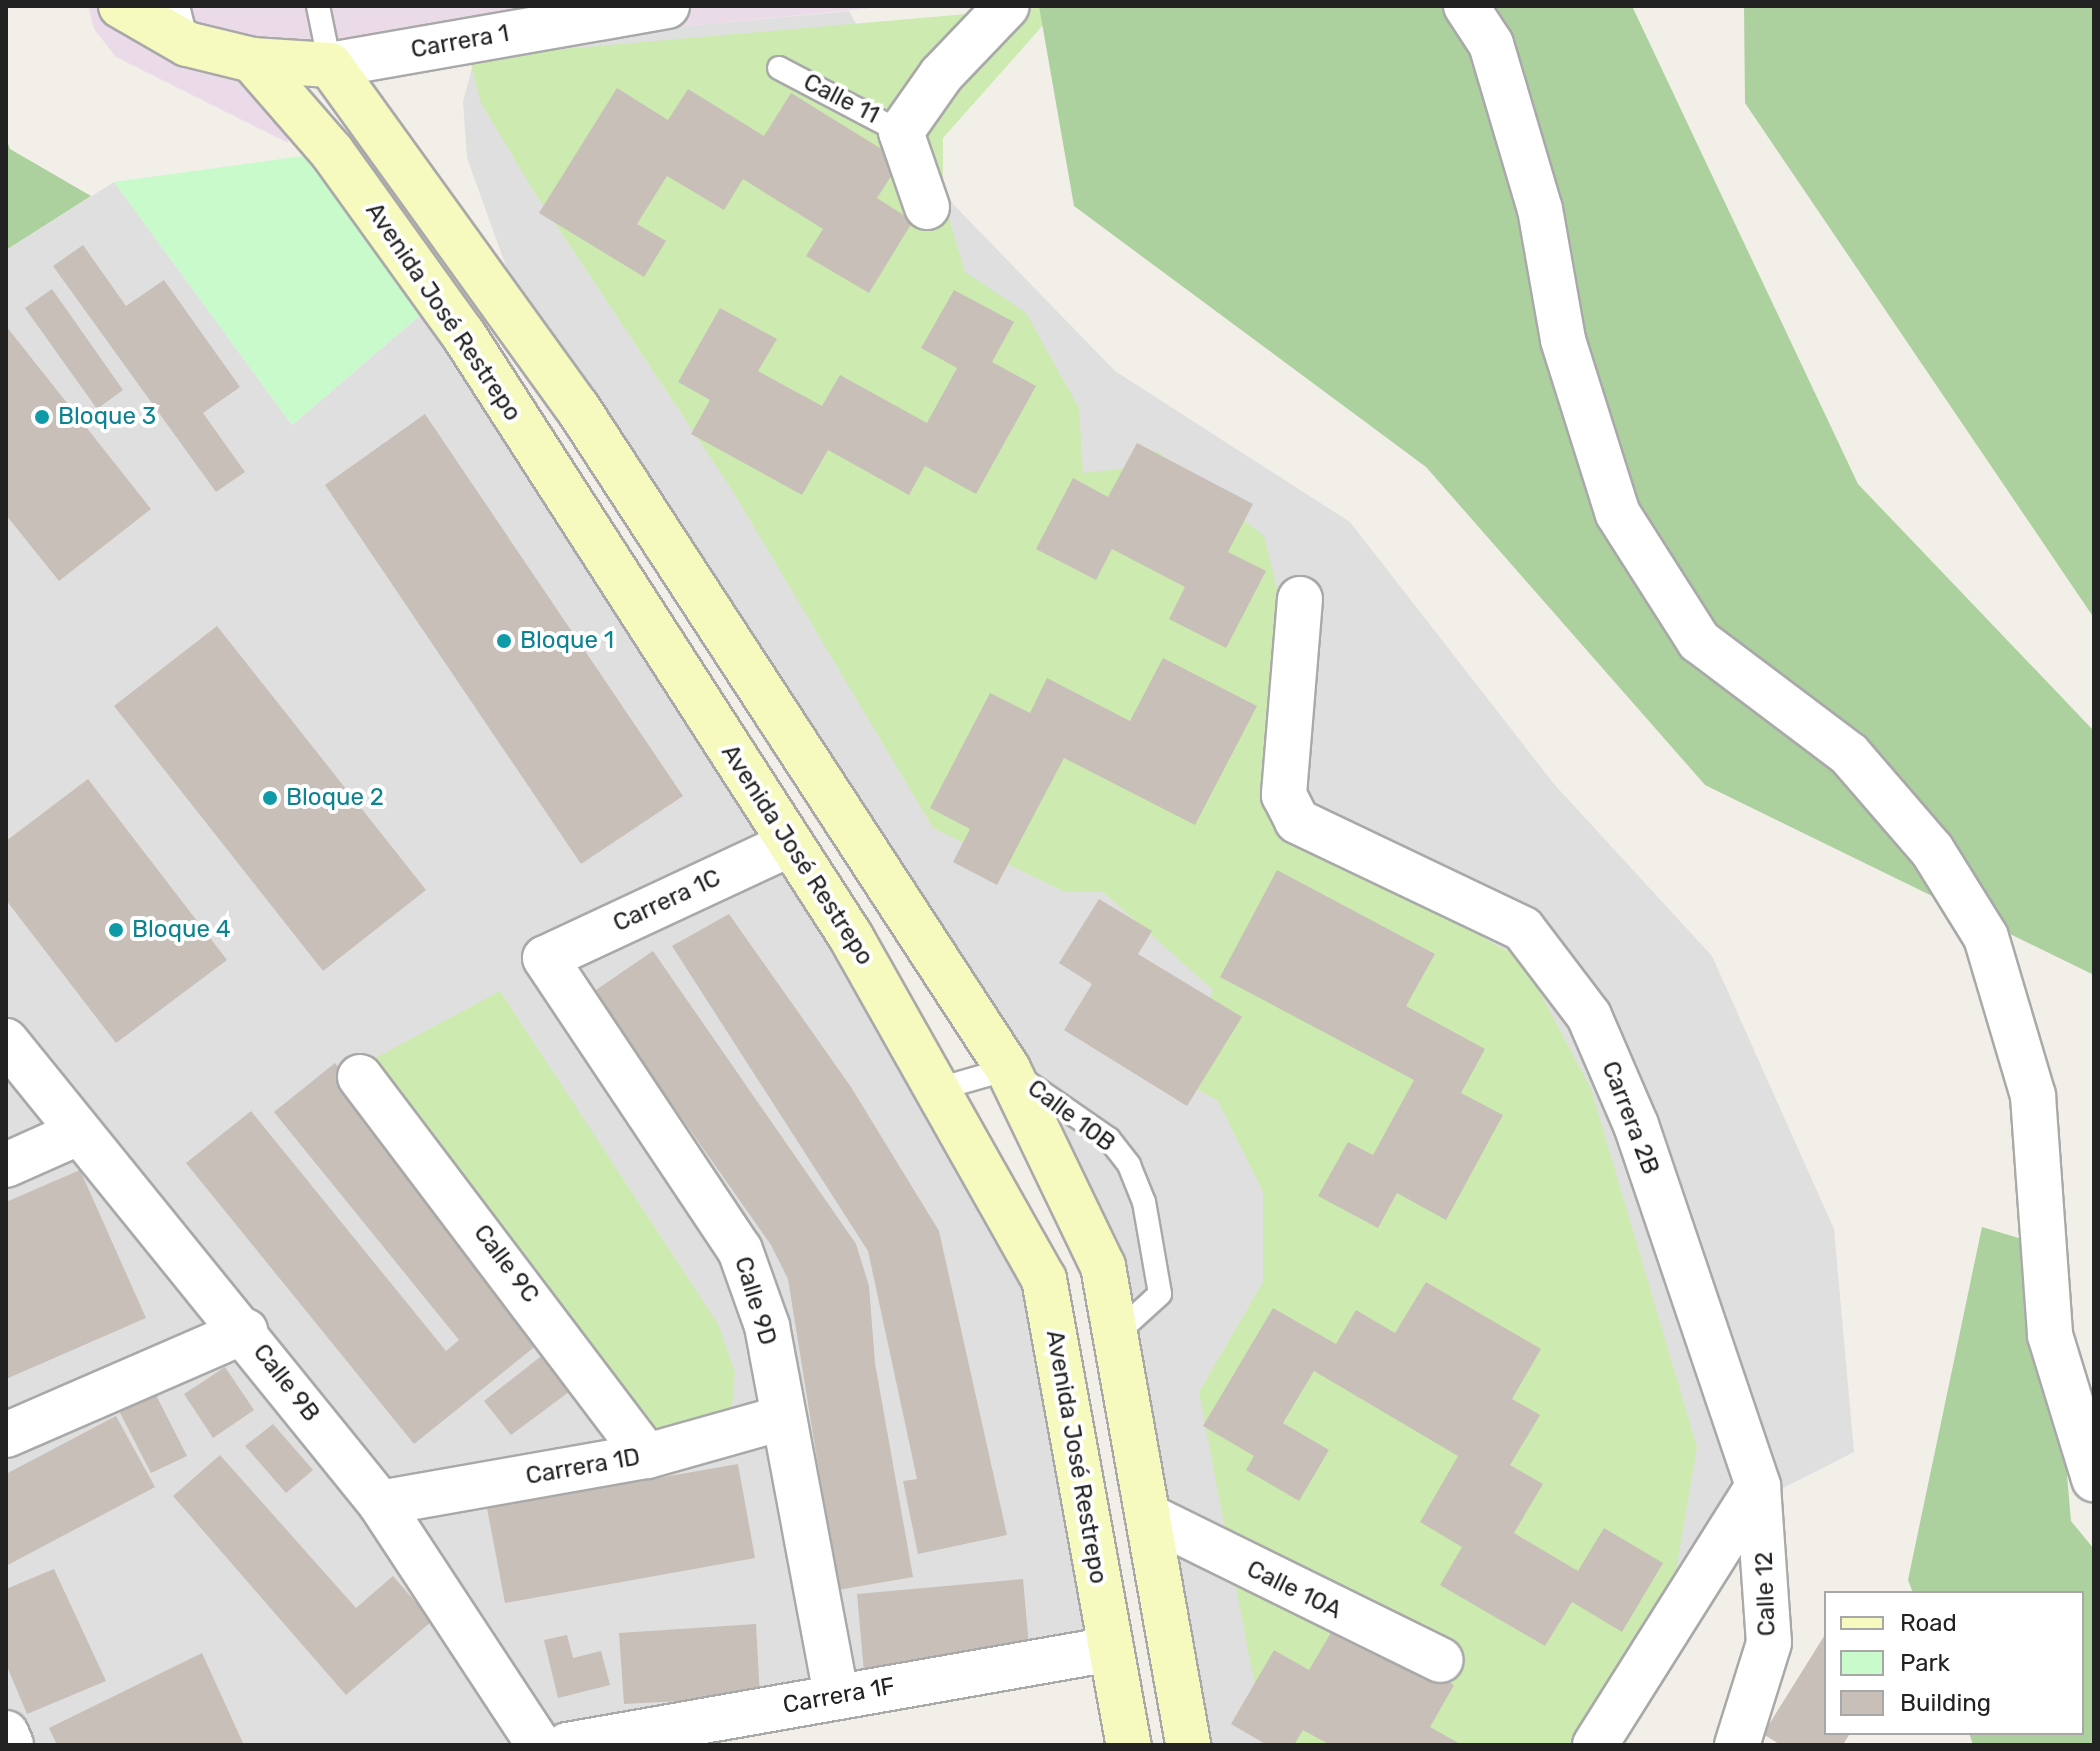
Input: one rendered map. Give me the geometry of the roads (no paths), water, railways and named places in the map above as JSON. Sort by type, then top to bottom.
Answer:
[{"type":"main road","name":"Carrera 1","points":[[121,6],[183,25],[252,60],[330,65]]},
{"type":"main road","name":"Avenida José Restrepo","points":[[252,60],[332,152],[439,299],[790,844],[942,1088],[1044,1279],[1129,1745]]},
{"type":"main road","name":"Avenida José Restrepo","points":[[330,65],[577,407],[1008,1069],[1103,1266],[1188,1745]]},
{"type":"street","name":"Carrera 1","points":[[330,65],[667,6]]},
{"type":"street","points":[[927,207],[901,132],[941,75],[1007,6]]},
{"type":"street","points":[[1466,6],[1491,44],[1540,209],[1563,340],[1618,514],[1699,641],[1849,754],[1932,850],[1986,937],[2033,1096],[2050,1335],[2094,1479]]},
{"type":"street","name":"Carrera 2B","points":[[1300,599],[1284,795],[1297,821],[1523,929],[1589,1016],[1636,1125],[1758,1486]]},
{"type":"street","name":"Carrera 1C","points":[[545,958],[790,844]]},
{"type":"street","name":"Calle 9D","points":[[545,958],[740,1250],[767,1326],[836,1696]]},
{"type":"street","name":"Calle 9B","points":[[6,1041],[78,1133],[245,1331],[380,1503],[539,1745]]},
{"type":"street","name":"Calle 9C","points":[[360,1077],[647,1456]]},
{"type":"street","points":[[6,1165],[78,1133]]},
{"type":"street","points":[[6,1435],[245,1331]]},
{"type":"street","name":"Carrera 1D","points":[[380,1503],[647,1456],[782,1418]]},
{"type":"street","points":[[1595,1745],[1758,1486]]},
{"type":"street","name":"Calle 12","points":[[1737,1745],[1769,1643],[1758,1486]]},
{"type":"street","name":"Calle 10A","points":[[1148,1516],[1441,1660]]},
{"type":"street","name":"Carrera 1F","points":[[567,1745],[1111,1649]]},
{"type":"street","points":[[6,1733],[11,1745]]},
{"type":"lane","points":[[318,6],[330,65]]},
{"type":"lane","name":"Calle 11","points":[[779,68],[901,132]]},
{"type":"lane","points":[[942,1088],[1008,1069]]},
{"type":"lane","name":"Calle 10B","points":[[1008,1069],[1109,1139],[1144,1202],[1160,1294],[1115,1335]]},
{"type":"place","name":"Bloque 3","points":[[42,417]]},
{"type":"place","name":"Bloque 1","points":[[504,641]]},
{"type":"place","name":"Bloque 2","points":[[270,798]]},
{"type":"place","name":"Bloque 4","points":[[116,930]]}]
